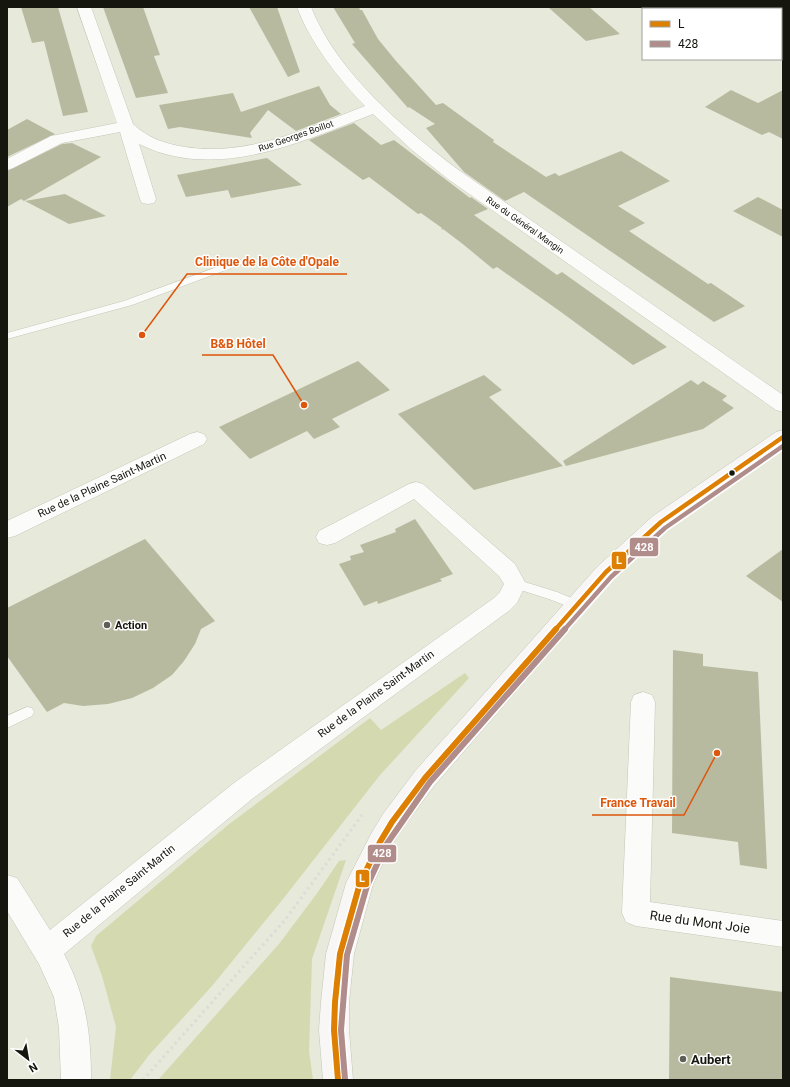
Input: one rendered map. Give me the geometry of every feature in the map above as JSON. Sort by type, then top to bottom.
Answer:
[{"type":"main road","points":[[338,1080],[334,1030],[335,1002],[340,954],[360,883],[370,861],[392,822],[425,778],[606,572],[634,544],[661,522],[783,437]]},
{"type":"street","name":"Rue Georges Boillot","points":[[84,7],[120,115],[126,126],[148,199]]},
{"type":"street","name":"Rue du Général Mangin","points":[[304,7],[314,28],[354,85],[375,108],[420,149],[454,175],[783,405]]},
{"type":"street","name":"Rue Georges Boillot","points":[[126,126],[143,139],[157,146],[187,153],[220,155],[268,147],[375,108]]},
{"type":"street","points":[[7,165],[57,139],[126,126]]},
{"type":"street","name":"Rue de la Plaine Saint-Martin","points":[[7,530],[197,439]]},
{"type":"street","points":[[327,537],[416,489],[507,570],[515,584]]},
{"type":"street","name":"Rue de la Plaine Saint-Martin","points":[[46,951],[227,804],[502,604],[509,597],[515,584]]},
{"type":"street","name":"Rue du Mont Joie","points":[[642,702],[636,913],[783,934]]},
{"type":"street","points":[[7,887],[46,951],[63,983],[71,1012],[76,1047],[74,1080]]},
{"type":"lane","points":[[7,336],[122,305],[239,262]]},
{"type":"lane","points":[[515,584],[553,594],[577,605]]},
{"type":"lane","points":[[7,722],[26,712]]},
{"type":"path","points":[[143,1080],[286,920],[365,812]]},
{"type":"green space","points":[[465,673],[469,678],[380,775],[283,899],[212,986],[149,1055],[130,1080],[110,1080],[116,1027],[102,976],[91,946],[96,936],[228,825],[370,718],[381,730]]},
{"type":"green space","points":[[346,860],[312,959],[309,1051],[313,1080],[158,1080],[279,944],[339,861]]},
{"type":"building","points":[[21,7],[58,7],[88,112],[63,116],[44,41],[32,43]]},
{"type":"building","points":[[103,7],[143,7],[160,55],[154,56],[168,93],[136,98]]},
{"type":"building","points":[[249,7],[277,7],[300,72],[288,77]]},
{"type":"building","points":[[333,7],[359,7],[378,39],[436,105],[443,103],[494,140],[493,142],[546,177],[555,173],[559,176],[621,151],[670,181],[618,206],[645,223],[629,231],[708,284],[711,283],[745,306],[714,322],[524,192],[505,201],[464,172],[426,128],[435,124],[409,107],[408,108],[352,44],[355,43]]},
{"type":"building","points":[[548,7],[589,7],[620,34],[586,41]]},
{"type":"building","points":[[319,86],[330,105],[341,114],[296,131],[268,110],[250,133],[252,138],[180,127],[168,129],[159,105],[233,93],[241,112]]},
{"type":"building","points":[[731,90],[758,103],[783,90],[783,139],[769,132],[762,135],[705,107]]},
{"type":"building","points":[[27,119],[55,134],[7,157],[7,130]]},
{"type":"building","points":[[354,123],[381,145],[394,140],[470,198],[471,197],[488,209],[474,215],[557,275],[562,272],[667,347],[633,365],[497,267],[493,269],[421,213],[418,214],[369,177],[363,180],[309,140]]},
{"type":"building","points":[[72,143],[101,157],[24,201],[21,199],[7,207],[7,171],[62,144]]},
{"type":"building","points":[[267,158],[302,185],[231,198],[228,190],[186,197],[177,175]]},
{"type":"building","points":[[65,194],[106,216],[69,224],[25,201]]},
{"type":"building","points":[[758,197],[783,210],[783,237],[733,211]]},
{"type":"building","points":[[358,361],[390,390],[332,419],[340,427],[314,439],[307,431],[250,459],[219,427]]},
{"type":"building","points":[[484,375],[502,390],[489,397],[563,466],[474,490],[398,414]]},
{"type":"building","points":[[691,380],[698,385],[703,381],[727,396],[722,400],[734,408],[703,429],[566,466],[563,461]]},
{"type":"building","points":[[415,519],[453,574],[440,579],[442,581],[378,604],[377,601],[364,606],[339,564],[351,560],[350,556],[364,552],[360,545],[396,532],[395,529]]},
{"type":"building","name":"Action","points":[[145,539],[215,621],[201,629],[195,644],[184,661],[172,675],[153,688],[132,698],[108,704],[83,706],[64,703],[47,712],[7,656],[7,608]]},
{"type":"building","points":[[783,549],[783,602],[746,576]]},
{"type":"building","points":[[673,650],[703,654],[703,666],[758,672],[767,869],[740,865],[738,842],[672,833]]},
{"type":"building","points":[[670,977],[783,992],[783,1080],[669,1080]]},
{"type":"transit line","name":"L","points":[[338,1080],[334,1030],[335,1002],[340,954],[360,883],[380,842],[392,822],[425,778],[606,572],[661,522],[783,437]]},
{"type":"transit line","name":"428","points":[[345,1079],[341,1030],[347,955],[367,886],[386,845],[398,826],[430,782],[611,577],[665,528],[783,446]]},
{"type":"place","name":"Clinique de la Côte d'Opale","points":[[142,335]]},
{"type":"place","name":"B&B Hôtel","points":[[304,405]]},
{"type":"place","name":"Action","points":[[107,625]]},
{"type":"place","name":"France Travail","points":[[717,753]]},
{"type":"place","name":"Aubert","points":[[683,1059]]}]
